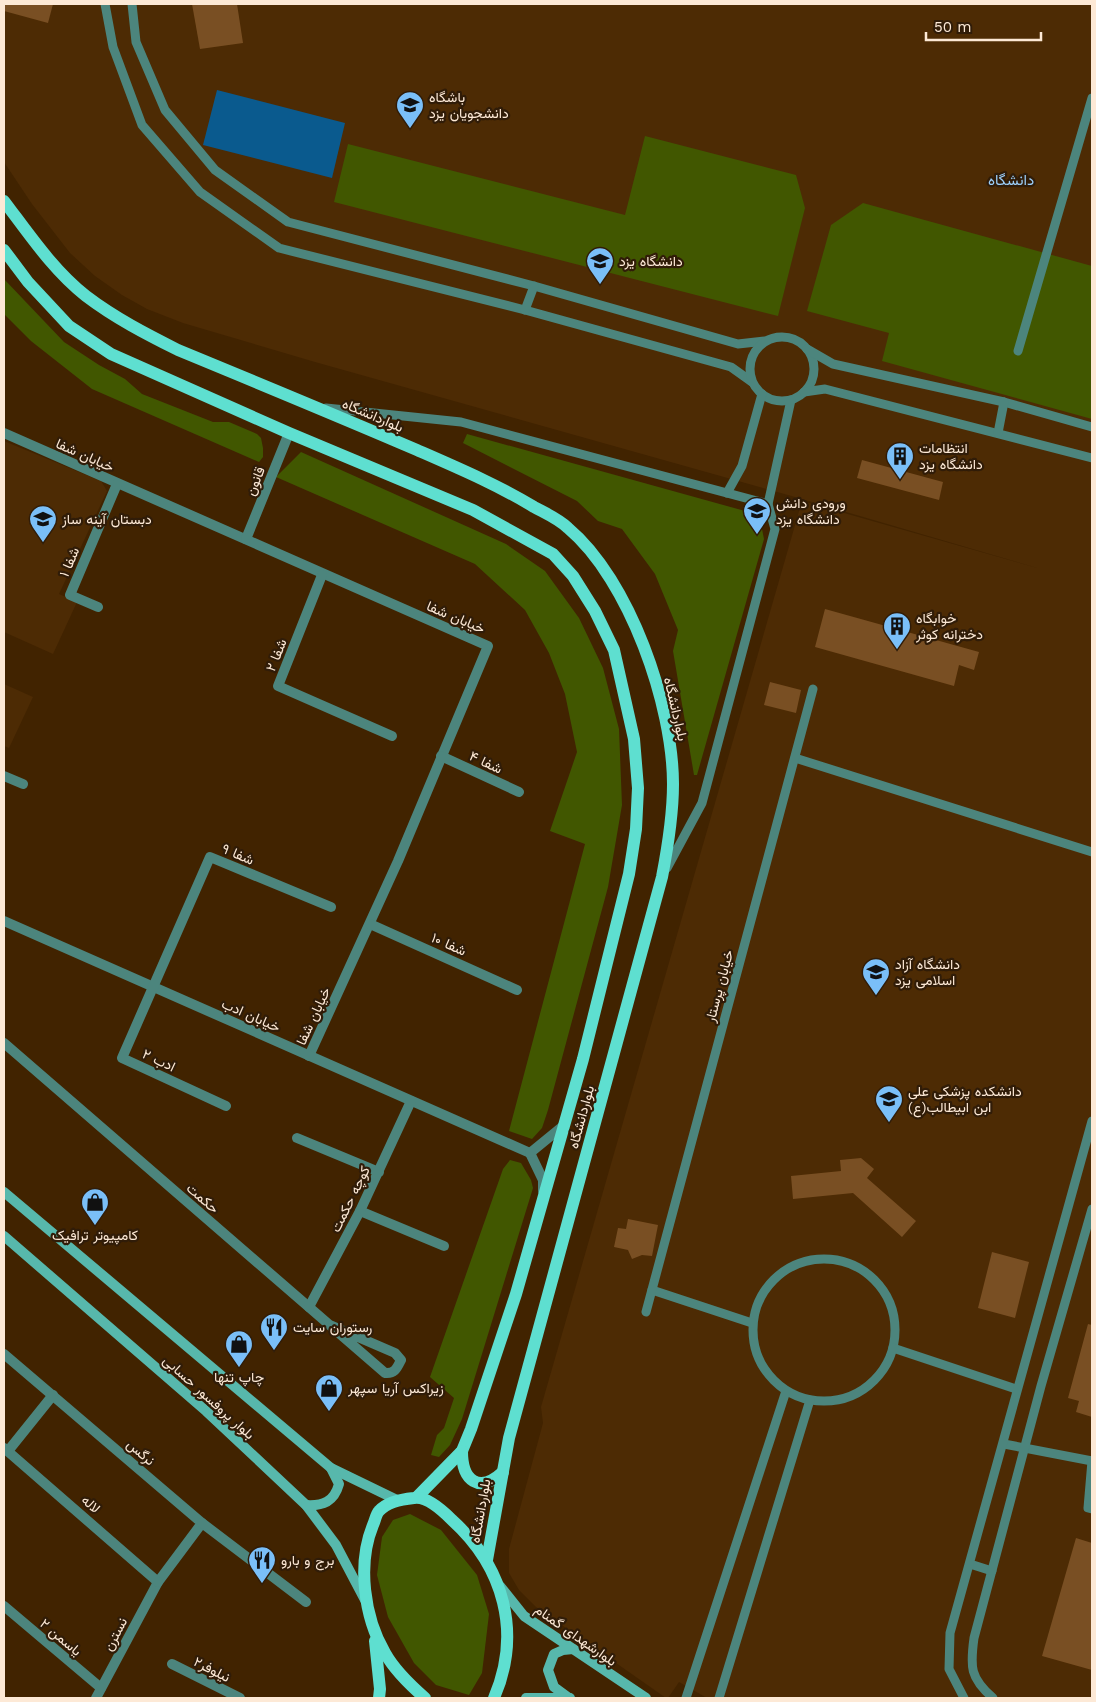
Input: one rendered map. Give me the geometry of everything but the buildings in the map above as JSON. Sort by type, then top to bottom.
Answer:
[{"type":"main road","name":"بلواردانشگاه","points":[[4,201],[46,257],[86,296],[132,327],[178,350],[494,483],[568,527],[591,552],[615,586],[638,634],[657,688],[670,737],[673,784],[670,833],[662,877],[509,1438],[487,1560]]},
{"type":"main road","name":"بلواردانشگاه","points":[[4,250],[28,282],[69,326],[111,354],[289,433],[473,510],[552,554],[573,576],[591,604],[614,650],[634,739],[638,788],[636,829],[629,874],[583,1059],[516,1294],[462,1451],[417,1497]]},
{"type":"main road","name":"بلوار پروفسور حسابی","points":[[4,1192],[331,1468],[397,1500]]},
{"type":"main road","name":"بلوار پروفسور حسابی","points":[[4,1236],[206,1411],[306,1505],[336,1545],[366,1603]]},
{"type":"main road","points":[[462,1451],[462,1465],[470,1479],[480,1484],[492,1482],[503,1472]]},
{"type":"main road","points":[[306,1505],[320,1506],[333,1498],[339,1484],[331,1468]]},
{"type":"main road","points":[[379,1698],[380,1689],[373,1629],[366,1603],[364,1573],[370,1534],[379,1511],[397,1500],[417,1497],[440,1508],[469,1535],[487,1560],[498,1584],[505,1610],[508,1640],[502,1679],[494,1698]]},
{"type":"main road","name":"بلوارشهدای گمنام","points":[[498,1584],[524,1616],[646,1698]]},
{"type":"main road","points":[[373,1629],[385,1653],[403,1678],[425,1698]]},
{"type":"main road","points":[[570,1698],[554,1687],[548,1670],[554,1654],[563,1650],[573,1649]]},
{"type":"main road","points":[[526,1698],[570,1698]]},
{"type":"street","name":"خیابان شفا","points":[[4,433],[322,575],[488,646],[370,924],[309,1056]]},
{"type":"street","name":"قانون","points":[[246,540],[289,433]]},
{"type":"street","name":"شفا ۱","points":[[98,607],[70,595],[117,484]]},
{"type":"street","name":"شفا ۲","points":[[322,575],[278,686],[392,736]]},
{"type":"street","name":"شفا ۴","points":[[441,756],[519,792]]},
{"type":"street","points":[[4,776],[23,784]]},
{"type":"street","name":"شفا ۹","points":[[152,987],[210,857],[330,907]]},
{"type":"street","name":"خیابان ادب","points":[[4,921],[530,1153]]},
{"type":"street","name":"شفا ۱۰","points":[[370,924],[517,990]]},
{"type":"street","name":"ادب ۲","points":[[152,987],[122,1058],[226,1106]]},
{"type":"street","name":"حکمت","points":[[4,1043],[385,1373],[391,1374],[396,1371],[401,1360],[400,1357],[330,1325]]},
{"type":"street","name":"کوچه حکمت","points":[[309,1307],[360,1211],[411,1101]]},
{"type":"street","points":[[543,1198],[543,1180],[530,1153],[563,1126]]},
{"type":"street","points":[[297,1138],[379,1172]]},
{"type":"street","points":[[360,1211],[444,1246]]},
{"type":"street","name":"نرگس","points":[[4,1354],[202,1523],[306,1602]]},
{"type":"street","points":[[6,1450],[53,1395]]},
{"type":"street","name":"لاله","points":[[6,1450],[158,1582]]},
{"type":"street","points":[[158,1582],[202,1523]]},
{"type":"street","name":"نسترن","points":[[96,1698],[158,1582]]},
{"type":"street","name":"یاسمن ۲","points":[[4,1606],[101,1688]]},
{"type":"street","name":"نیلوفر۲","points":[[172,1664],[228,1696],[240,1698]]},
{"type":"lane","points":[[105,4],[113,48],[142,125],[200,192],[279,248],[525,310],[731,368],[752,382],[762,394],[776,400],[791,400],[804,392],[825,389],[1092,458]]},
{"type":"lane","points":[[132,4],[136,42],[165,110],[216,170],[288,222],[534,286],[738,344],[766,341],[780,337],[795,340],[833,364],[1004,402],[1092,427]]},
{"type":"lane","points":[[1018,351],[1090,119],[1092,98]]},
{"type":"lane","points":[[525,310],[534,286]]},
{"type":"lane","points":[[752,382],[750,366],[754,352],[766,341]]},
{"type":"lane","points":[[804,392],[812,379],[813,364],[807,349]]},
{"type":"lane","points":[[727,493],[742,466],[762,394]]},
{"type":"lane","points":[[662,877],[702,803],[775,529],[768,504],[791,400]]},
{"type":"lane","points":[[998,433],[1004,402]]},
{"type":"lane","points":[[316,407],[461,422],[768,504]]},
{"type":"lane","name":"خیابان پرستار","points":[[646,1312],[813,689]]},
{"type":"lane","points":[[795,758],[1092,852]]},
{"type":"lane","points":[[964,1698],[949,1669],[950,1633],[1004,1444],[1016,1390],[1092,1121]]},
{"type":"lane","points":[[993,1698],[979,1686],[970,1664],[974,1638],[1092,1209]]},
{"type":"lane","points":[[812,1258],[836,1259],[858,1267],[877,1282],[890,1302],[895,1325],[893,1348],[886,1365],[876,1379],[862,1391],[846,1398],[828,1401],[810,1400],[786,1391],[774,1381],[764,1368],[752,1339],[752,1323],[758,1300],[771,1280],[790,1266],[812,1258]]},
{"type":"lane","points":[[652,1290],[752,1323]]},
{"type":"lane","points":[[893,1348],[1016,1390]]},
{"type":"lane","points":[[686,1698],[786,1391]]},
{"type":"lane","points":[[719,1698],[810,1400]]},
{"type":"lane","points":[[1004,1444],[1092,1461],[1088,1508],[1092,1509]]},
{"type":"lane","points":[[970,1564],[992,1571]]},
{"type":"shaded area","points":[[4,4],[1092,4],[1092,1698],[707,1698],[679,1682],[668,1698],[666,1698],[536,1607],[519,1590],[509,1573],[509,1549],[543,1423],[541,1407],[802,501],[1041,569],[788,495],[315,362],[183,323],[147,309],[122,295],[95,276],[70,253],[32,204],[4,162]]},
{"type":"shaded area","name":"دبستان آینه ساز","points":[[4,441],[101,481],[107,491],[59,594],[77,602],[53,654],[4,632]]},
{"type":"shaded area","points":[[4,684],[33,697],[9,748],[4,746]]},
{"type":"green space","points":[[645,136],[796,175],[805,208],[778,316],[334,202],[348,144],[625,215]]},
{"type":"green space","points":[[863,203],[1092,266],[1092,419],[882,361],[889,333],[807,311],[831,225]]},
{"type":"green space","points":[[4,279],[64,342],[99,365],[125,379],[142,394],[213,422],[229,422],[257,434],[261,438],[263,457],[259,462],[92,389],[31,341],[4,314]]},
{"type":"green space","points":[[467,434],[745,511],[761,524],[764,539],[697,775],[694,775],[673,651],[678,630],[655,574],[622,529],[598,521],[577,501],[463,443]]},
{"type":"green space","points":[[301,452],[506,544],[545,571],[579,618],[603,668],[619,729],[622,805],[608,887],[548,1110],[542,1128],[532,1139],[509,1131],[585,844],[550,831],[577,752],[565,694],[549,653],[525,610],[475,564],[276,477]]},
{"type":"green space","points":[[510,1160],[521,1163],[531,1180],[533,1188],[462,1419],[450,1445],[439,1457],[431,1455],[437,1435],[444,1428],[454,1398],[430,1377],[503,1169]]},
{"type":"green space","points":[[410,1514],[441,1530],[477,1575],[489,1614],[482,1673],[469,1695],[436,1685],[414,1663],[388,1617],[377,1575],[382,1537],[393,1520]]},
{"type":"water","points":[[217,90],[345,123],[332,178],[203,145]]},
{"type":"place","name":"باشگاه دانشجویان یزد","points":[[410,129]]},
{"type":"place","name":"دانشگاه یزد","points":[[600,285]]},
{"type":"place","name":"انتظامات دانشگاه یزد","points":[[900,480]]},
{"type":"place","name":"ورودی دانش دانشگاه یزد","points":[[757,535]]},
{"type":"place","name":"دبستان آینه ساز","points":[[43,543]]},
{"type":"place","name":"خوابگاه دخترانه کوثر","points":[[897,650]]},
{"type":"place","name":"دانشگاه آزاد اسلامی یزد","points":[[876,996]]},
{"type":"place","name":"دانشکده پزشکی علی ابن ابیطالب(ع)","points":[[889,1123]]},
{"type":"place","name":"کامپیوتر ترافیک","points":[[95,1226]]},
{"type":"place","name":"رستوران سایت","points":[[274,1351]]},
{"type":"place","name":"چاپ تنها","points":[[239,1368]]},
{"type":"place","name":"زیراکس آریا سپهر","points":[[329,1412]]},
{"type":"place","name":"برج و بارو","points":[[262,1584]]},
{"type":"district","name":"دانشگاه","points":[[1011,180]]}]
